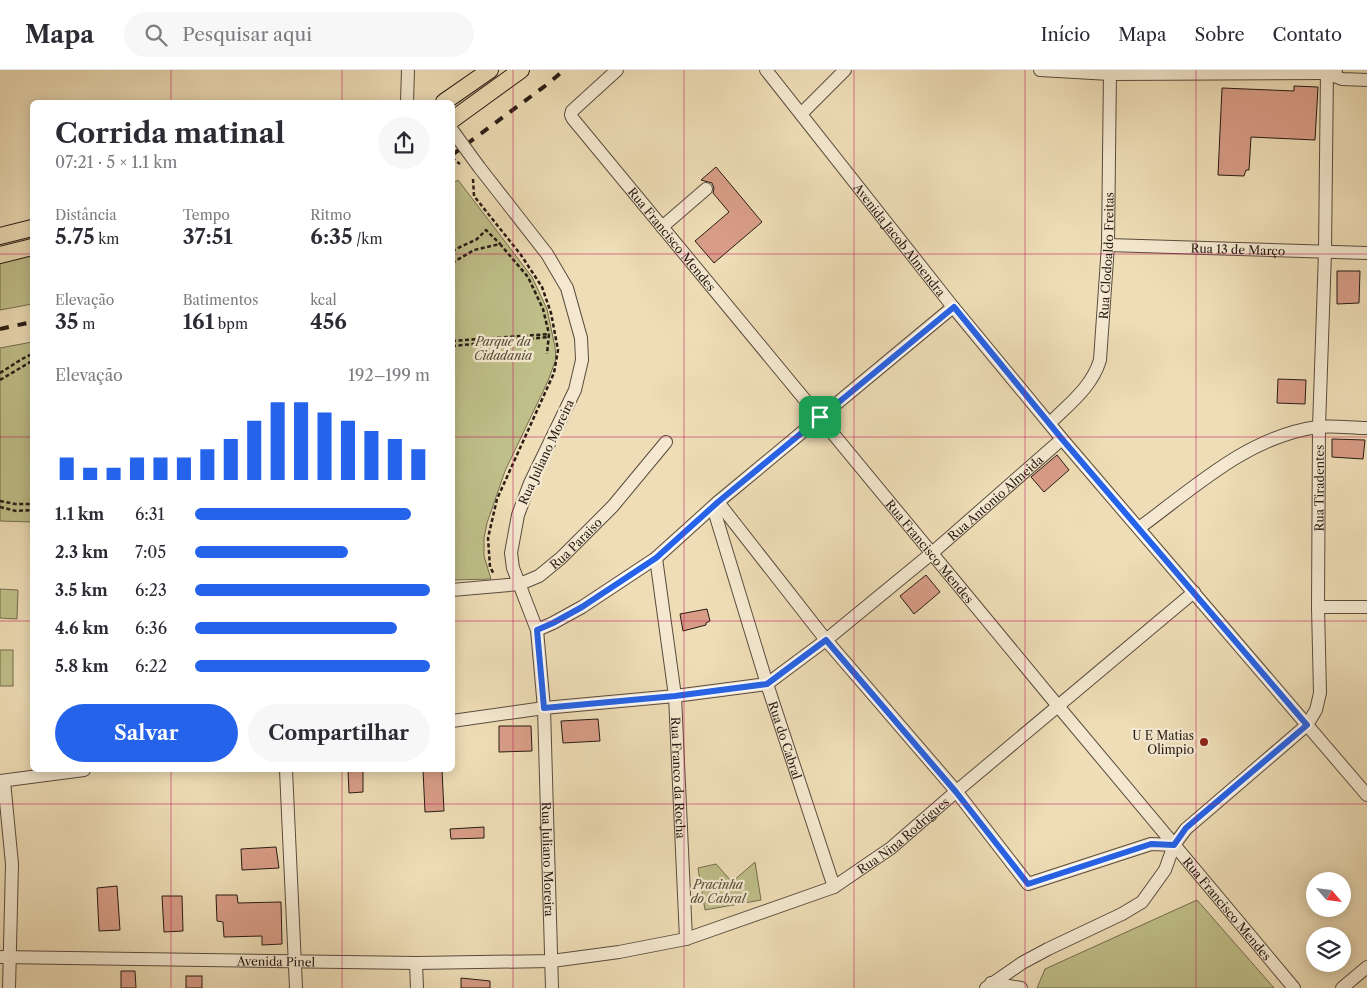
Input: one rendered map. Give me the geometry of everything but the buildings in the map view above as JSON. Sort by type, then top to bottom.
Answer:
[{"type":"main road","points":[[447,100],[490,70]]},
{"type":"main road","points":[[455,118],[521,70]]},
{"type":"main road","points":[[0,236],[30,228]]},
{"type":"main road","points":[[0,255],[30,248]]},
{"type":"street","points":[[407,100],[408,70]]},
{"type":"street","name":"Rua Francisco Mendes","points":[[617,70],[572,111],[571,116],[576,124],[1294,988]]},
{"type":"street","name":"Avenida Jacob Almendra","points":[[766,70],[954,307],[1062,439],[1367,795]]},
{"type":"street","points":[[801,114],[845,70]]},
{"type":"street","points":[[1040,70],[1110,72],[1330,71],[1342,79],[1367,80]]},
{"type":"street","name":"Rua Tiradentes","points":[[988,986],[1022,963],[1122,914],[1142,902],[1165,870],[1174,845],[1186,828],[1307,725],[1319,702],[1319,427],[1330,71]]},
{"type":"street","name":"Rua Clodoaldo Freitas","points":[[1050,423],[1088,385],[1094,376],[1102,344],[1108,245],[1110,72]]},
{"type":"street","name":"Rua Juliano Moreira","points":[[455,135],[475,169],[547,254],[567,288],[580,338],[582,360],[575,390],[530,483],[518,515],[511,553],[513,568],[537,630],[544,708],[552,988]]},
{"type":"street","points":[[662,227],[706,189]]},
{"type":"street","name":"Rua 13 de Março","points":[[1108,245],[1367,253]]},
{"type":"street","points":[[537,630],[582,607],[656,558],[716,504],[954,307]]},
{"type":"street","points":[[1139,528],[1230,461],[1276,437],[1319,427],[1367,428]]},
{"type":"street","name":"Rua Antonio Almeida","points":[[455,721],[544,708],[675,696],[767,684],[826,640],[932,553],[1062,439]]},
{"type":"street","name":"Rua Paraiso","points":[[455,590],[520,584],[539,576],[590,530],[613,506],[666,442]]},
{"type":"street","points":[[716,504],[826,640],[956,792],[1028,884],[1151,844],[1174,845]]},
{"type":"street","name":"Rua do Cabral","points":[[716,504],[767,684],[834,887]]},
{"type":"street","name":"Rua Franco da Rocha","points":[[656,558],[675,696],[686,939]]},
{"type":"street","name":"Rua Nina Rodrigues","points":[[552,960],[619,952],[686,939],[834,887],[891,848],[1194,592]]},
{"type":"street","points":[[1318,607],[1367,608]]},
{"type":"street","points":[[9,988],[5,957],[12,864],[2,781],[69,772]]},
{"type":"street","points":[[286,772],[296,988]]},
{"type":"street","name":"Avenida Pinel","points":[[5,957],[416,963],[552,960]]},
{"type":"street","points":[[416,963],[417,988]]},
{"type":"street","points":[[988,986],[1022,988],[1022,963]]},
{"type":"street","points":[[1342,988],[1367,966]]},
{"type":"path","points":[[475,169],[473,180],[474,196],[521,254],[542,286],[551,313],[558,350],[554,373],[497,498],[488,538],[490,567],[500,586]]},
{"type":"path","points":[[455,250],[476,239],[486,230],[500,244],[528,277],[543,310],[549,336],[547,354]]},
{"type":"path","points":[[455,261],[474,250],[500,244]]},
{"type":"path","points":[[455,341],[549,336]]},
{"type":"path","points":[[455,346],[549,336]]},
{"type":"path","points":[[0,373],[30,355]]},
{"type":"path","points":[[0,380],[30,362]]},
{"type":"path","points":[[0,501],[30,504]]},
{"type":"path","points":[[0,507],[30,510]]},
{"type":"green space","name":"Parque da Cidadania","points":[[458,180],[532,277],[547,309],[555,347],[556,359],[548,381],[505,471],[487,523],[484,538],[484,556],[491,579],[455,580],[455,182]]},
{"type":"green space","points":[[30,254],[30,304],[0,310],[0,263]]},
{"type":"green space","points":[[30,342],[30,522],[0,521],[0,348]]},
{"type":"green space","points":[[0,589],[18,590],[17,619],[0,618]]},
{"type":"green space","points":[[0,650],[13,650],[13,686],[0,686]]},
{"type":"green space","name":"Pracinha do Cabral","points":[[755,862],[761,900],[705,910],[698,868],[716,864],[732,882]]},
{"type":"green space","points":[[1197,900],[1274,988],[1037,988],[1045,969]]},
{"type":"railway","points":[[455,153],[564,70]]},
{"type":"railway","points":[[0,329],[30,322]]},
{"type":"place","name":"U E Matias Olimpio","points":[[1204,742]]},
{"type":"route","points":[[954,307],[1062,439],[1307,725],[1186,828],[1174,845],[1151,844],[1028,884],[956,792],[826,640],[767,684],[675,696],[544,708],[537,630],[582,607],[656,558],[718,502],[820,417],[954,307]]}]
